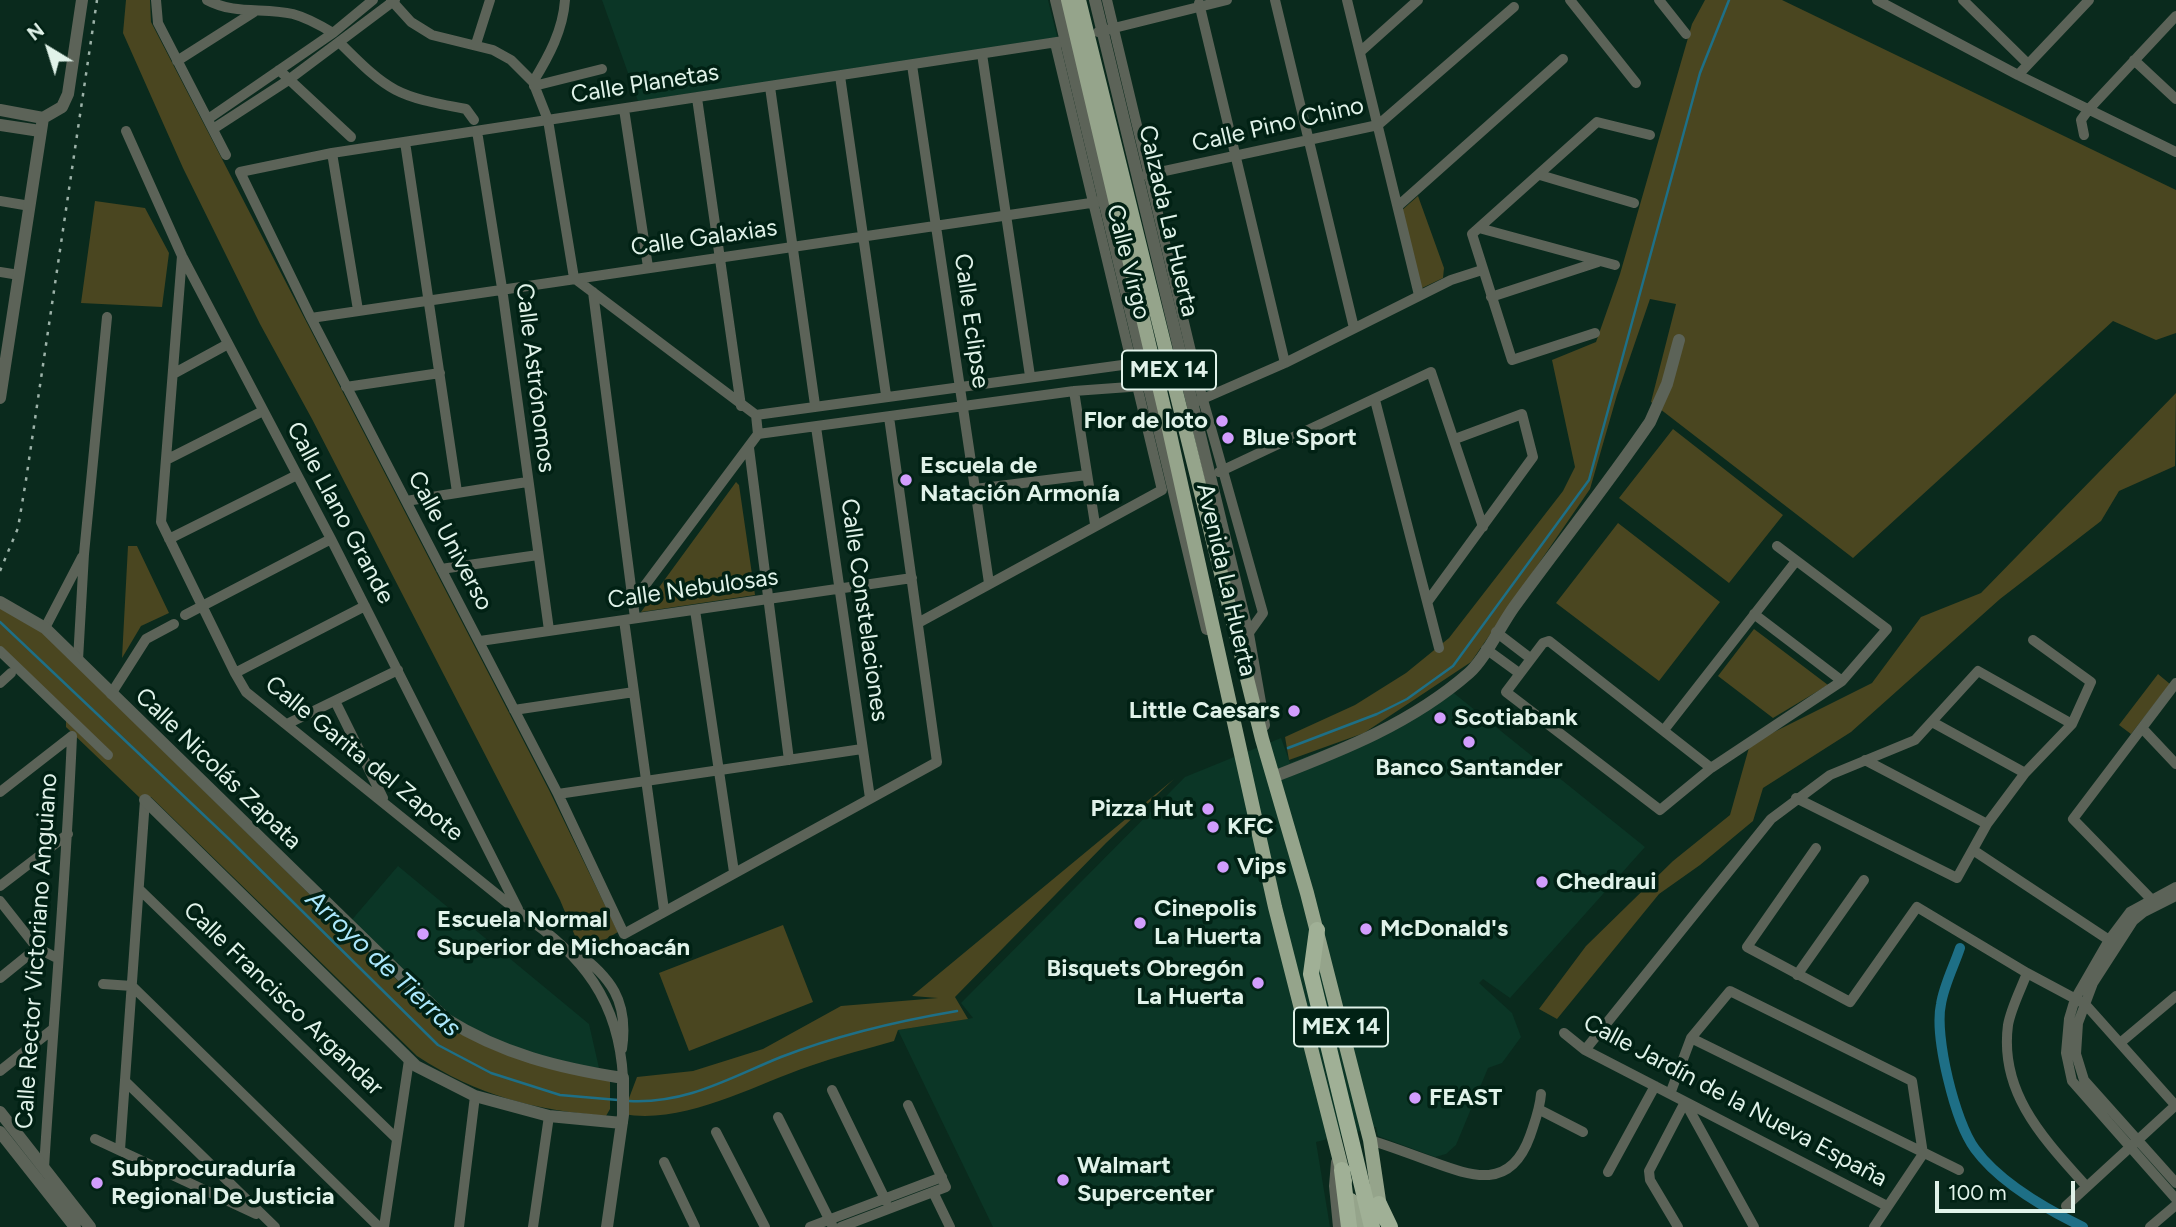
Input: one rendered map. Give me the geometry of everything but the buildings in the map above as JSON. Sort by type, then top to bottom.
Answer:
[{"type":"highway","points":[[1317,930],[1311,974],[1365,1189],[1372,1227]]},
{"type":"highway","points":[[1342,1170],[1349,1227]]},
{"type":"highway","points":[[1379,1204],[1390,1227]]},
{"type":"main road","name":"Avenida La Huerta","points":[[1068,0],[1072,40],[1104,200],[1142,363],[1164,385],[1178,411],[1262,739],[1317,930],[1370,1140],[1379,1204]]},
{"type":"main road","name":"Avenida La Huerta","points":[[1079,0],[1072,40],[1131,179],[1168,370],[1164,385]]},
{"type":"main road","name":"Avenida La Huerta","points":[[1178,411],[1230,703],[1275,907],[1342,1170]]},
{"type":"main road","name":"MEX 14","points":[[1342,1170],[1358,1227]]},
{"type":"main road","name":"MEX 14","points":[[1379,1204],[1383,1227]]},
{"type":"street","points":[[0,398],[5,344],[19,275],[42,125],[62,107],[68,94],[82,0]]},
{"type":"street","points":[[156,0],[158,23],[226,155]]},
{"type":"street","points":[[207,0],[217,5],[254,12],[291,13],[332,33]]},
{"type":"street","points":[[208,119],[332,33],[373,0]]},
{"type":"street","points":[[476,44],[490,0]]},
{"type":"street","points":[[534,84],[564,20],[565,0]]},
{"type":"street","points":[[1056,0],[1072,40]]},
{"type":"street","name":"Calzada La Huerta","points":[[1094,0],[1107,28],[1150,174],[1203,399],[1263,613],[1248,634]]},
{"type":"street","name":"Calzada La Huerta","points":[[1107,0],[1107,28],[1164,385],[1218,677],[1230,703]]},
{"type":"street","name":"Calle Planetas","points":[[243,170],[332,153],[1072,40],[1199,3],[1227,0]]},
{"type":"street","points":[[1275,0],[1353,328]]},
{"type":"street","points":[[1347,0],[1419,295]]},
{"type":"street","points":[[1360,52],[1418,0]]},
{"type":"street","points":[[1570,0],[1636,83]]},
{"type":"street","points":[[1659,0],[1686,34]]},
{"type":"street","points":[[1877,0],[2018,75],[2176,152]]},
{"type":"street","points":[[1963,0],[2028,64]]},
{"type":"street","points":[[2070,0],[2080,9]]},
{"type":"street","points":[[2018,75],[2089,0]]},
{"type":"street","points":[[213,129],[287,81],[393,1],[411,22],[432,35],[456,43],[476,44],[511,60],[534,84],[548,120],[574,278],[756,415],[959,385],[1142,363],[1168,370]]},
{"type":"street","points":[[1199,3],[1285,363]]},
{"type":"street","name":"Calle Pino Chino","points":[[1131,179],[1378,125],[1514,7]]},
{"type":"street","points":[[177,61],[254,12]]},
{"type":"street","points":[[2084,135],[2081,120],[2089,109],[2176,16]]},
{"type":"street","name":"Calle Virgo","points":[[1072,40],[1104,200],[1142,363],[1164,385],[1162,490],[1095,524]]},
{"type":"street","points":[[340,43],[387,88],[421,101],[466,109],[474,120]]},
{"type":"street","points":[[982,54],[1030,376]]},
{"type":"street","points":[[1398,206],[1563,59]]},
{"type":"street","points":[[2134,60],[2176,99]]},
{"type":"street","name":"Calle Eclipse","points":[[912,65],[989,583]]},
{"type":"street","points":[[534,84],[602,69]]},
{"type":"street","points":[[279,71],[351,137]]},
{"type":"street","points":[[840,76],[886,395]]},
{"type":"street","points":[[770,87],[815,405]]},
{"type":"street","points":[[697,98],[741,406]]},
{"type":"street","points":[[624,109],[648,267]]},
{"type":"street","points":[[0,110],[42,125]]},
{"type":"street","points":[[1595,333],[1512,360],[1472,234],[1597,122],[1650,135]]},
{"type":"street","points":[[0,125],[42,125]]},
{"type":"street","name":"Calle Llano Grande","points":[[126,131],[182,256],[331,539],[520,913]]},
{"type":"street","name":"Calle Astrónomos","points":[[477,131],[550,630]]},
{"type":"street","points":[[405,142],[457,492]]},
{"type":"street","points":[[332,153],[358,310]]},
{"type":"street","name":"Calle Universo","points":[[243,170],[240,175],[311,318],[558,794],[624,934],[664,911]]},
{"type":"street","points":[[1539,175],[1634,204]]},
{"type":"street","name":"Calle Galaxias","points":[[311,318],[1104,200]]},
{"type":"street","points":[[0,201],[30,206]]},
{"type":"street","points":[[1479,228],[1615,265]]},
{"type":"street","name":"Calle Garita del Zapote","points":[[182,256],[161,522],[235,673],[246,691],[520,913],[556,937],[598,986],[608,1005],[622,1052],[623,1082]]},
{"type":"street","points":[[1491,297],[1599,262]]},
{"type":"street","points":[[1262,739],[1262,706],[1248,634],[1209,475],[1178,411],[1285,363],[1419,295],[1482,270]]},
{"type":"street","points":[[0,272],[19,275]]},
{"type":"street","points":[[593,292],[635,618]]},
{"type":"street","points":[[78,660],[84,554],[107,317]]},
{"type":"street","points":[[1273,777],[1353,747],[1400,722],[1445,693],[1473,670],[1496,632],[1650,422],[1667,384],[1679,340]]},
{"type":"street","points":[[173,374],[228,344]]},
{"type":"street","points":[[1209,475],[1223,471],[1431,372],[1483,527]]},
{"type":"street","points":[[346,387],[440,373]]},
{"type":"street","points":[[758,434],[1074,391],[1164,385]]},
{"type":"street","points":[[918,623],[1095,524],[1074,391]]},
{"type":"street","points":[[1375,400],[1439,648]]},
{"type":"street","points":[[166,460],[263,411]]},
{"type":"street","points":[[1428,601],[1533,457],[1522,414],[1455,439]]},
{"type":"street","points":[[634,600],[749,448],[758,434],[756,415]]},
{"type":"street","points":[[624,620],[664,911],[937,762],[889,417]]},
{"type":"street","name":"Calle Constelaciones","points":[[817,427],[870,798]]},
{"type":"street","points":[[749,448],[789,760]]},
{"type":"street","points":[[169,539],[297,475]]},
{"type":"street","points":[[975,489],[1087,475]]},
{"type":"street","points":[[405,501],[527,482]]},
{"type":"street","points":[[185,615],[331,539]]},
{"type":"street","points":[[1711,768],[1546,641],[1507,690],[1507,696],[1660,810],[1711,768],[1842,681],[1887,629],[1777,546]]},
{"type":"street","points":[[45,628],[84,554]]},
{"type":"street","points":[[441,569],[538,555]]},
{"type":"street","points":[[1664,730],[1796,561]]},
{"type":"street","name":"Calle Nebulosas","points":[[480,641],[912,578]]},
{"type":"street","name":"Calle Nicolás Zapata","points":[[0,601],[45,628],[446,1019],[506,1051],[561,1068],[623,1082]]},
{"type":"street","points":[[235,673],[365,606]]},
{"type":"street","points":[[695,610],[734,872]]},
{"type":"street","points":[[1754,614],[1842,681]]},
{"type":"street","points":[[111,694],[146,639],[174,624]]},
{"type":"street","points":[[1496,632],[1530,658]]},
{"type":"street","points":[[1797,798],[1957,878],[1987,824],[2025,773],[2072,724],[2091,682],[2033,639]]},
{"type":"street","points":[[1486,649],[1519,673]]},
{"type":"street","points":[[0,651],[40,686],[108,755]]},
{"type":"street","points":[[287,724],[398,670]]},
{"type":"street","points":[[1585,1049],[1771,819],[1830,775],[1915,740],[1934,723],[1978,671],[2072,724]]},
{"type":"street","points":[[0,683],[11,673]]},
{"type":"street","points":[[2151,899],[2073,819],[2176,682]]},
{"type":"street","points":[[514,710],[634,692]]},
{"type":"street","points":[[335,701],[386,803]]},
{"type":"street","points":[[1934,723],[2025,773]]},
{"type":"street","points":[[2142,728],[2176,764]]},
{"type":"street","name":"Calle Rector Victoriano Anguiano","points":[[0,792],[72,736],[68,834],[44,1168]]},
{"type":"street","points":[[558,794],[862,749]]},
{"type":"street","points":[[1865,760],[1987,824]]},
{"type":"street","points":[[145,800],[409,1060],[475,1096],[549,1116],[623,1119]]},
{"type":"street","points":[[120,1150],[127,1083],[145,800]]},
{"type":"street","points":[[0,886],[68,834]]},
{"type":"street","points":[[1816,848],[1747,947],[1850,1002],[1917,907],[2027,973],[2080,1001],[2176,1105],[2066,1206]]},
{"type":"street","points":[[1973,850],[2113,943]]},
{"type":"street","points":[[1797,975],[1864,880]]},
{"type":"street","points":[[2176,887],[2130,912],[2093,983],[2080,1001],[2076,1054],[2084,1080],[2176,1199]]},
{"type":"street","name":"Calle Francisco Argandar","points":[[140,890],[397,1139]]},
{"type":"street","points":[[2113,943],[2144,912],[2176,896]]},
{"type":"street","points":[[0,901],[37,948],[57,958]]},
{"type":"street","points":[[556,937],[608,980],[619,999],[625,1026],[622,1052]]},
{"type":"street","points":[[0,978],[37,948]]},
{"type":"street","points":[[2027,973],[2008,1024],[2010,1063],[2017,1095],[2046,1141],[2086,1186]]},
{"type":"street","points":[[598,986],[608,980]]},
{"type":"street","points":[[103,984],[132,986],[381,1227]]},
{"type":"street","points":[[1670,1094],[1691,1038],[1730,991],[1912,1082],[1923,1154],[1874,1227]]},
{"type":"street","points":[[2120,1043],[2176,996]]},
{"type":"street","points":[[0,1071],[53,1029]]},
{"type":"street","name":"Calle Jardín de la Nueva España","points":[[1564,1033],[1585,1049],[1886,1206]]},
{"type":"street","points":[[1691,1038],[1959,1170]]},
{"type":"street","points":[[381,1227],[409,1060]]},
{"type":"street","points":[[607,1227],[623,1119],[623,1082]]},
{"type":"street","points":[[127,1083],[275,1227]]},
{"type":"street","points":[[1608,1172],[1655,1086]]},
{"type":"street","points":[[832,1090],[889,1208]]},
{"type":"street","points":[[1370,1140],[1464,1174],[1488,1176],[1507,1170],[1524,1153],[1540,1110],[1541,1094]]},
{"type":"street","points":[[458,1227],[475,1096]]},
{"type":"street","points":[[1678,1227],[1650,1180],[1649,1171],[1685,1102]]},
{"type":"street","points":[[1685,1102],[1754,1227]]},
{"type":"street","points":[[841,1227],[946,1187],[908,1104]]},
{"type":"street","points":[[1540,1110],[1583,1132]]},
{"type":"street","points":[[0,1112],[90,1227]]},
{"type":"street","points":[[533,1227],[549,1116]]},
{"type":"street","points":[[778,1117],[831,1223]]},
{"type":"street","points":[[0,1132],[70,1224]]},
{"type":"street","points":[[716,1132],[765,1227]]},
{"type":"street","points":[[94,1139],[263,1217]]},
{"type":"street","points":[[2134,1145],[2176,1183]]},
{"type":"street","points":[[1337,1148],[1334,1186],[1338,1227]]},
{"type":"street","points":[[664,1162],[695,1227]]},
{"type":"street","points":[[810,1227],[831,1223],[884,1197],[942,1177]]},
{"type":"street","points":[[933,1192],[950,1227]]},
{"type":"street","points":[[70,1202],[70,1224]]},
{"type":"street","points":[[2151,1227],[2176,1205]]},
{"type":"street","points":[[869,1216],[873,1227]]},
{"type":"shaded area","points":[[126,0],[150,0],[151,22],[549,790],[618,932],[589,949],[575,936],[560,900],[312,419],[260,324],[183,168],[123,33]]},
{"type":"shaded area","points":[[602,0],[1048,0],[1058,40],[638,101]]},
{"type":"shaded area","points":[[1705,0],[1782,0],[2176,190],[2176,333],[2156,340],[2113,321],[1853,558],[1651,402],[1676,304],[1650,299],[1617,395],[1590,489],[1471,662],[1364,733],[1289,760],[1285,737],[1355,705],[1406,673],[1449,638],[1563,491],[1575,467],[1552,360],[1596,342],[1620,274],[1692,24]]},
{"type":"shaded area","points":[[1418,196],[1444,268],[1443,278],[1420,289],[1401,211]]},
{"type":"shaded area","points":[[95,201],[145,208],[169,253],[162,307],[81,303]]},
{"type":"shaded area","points":[[2176,393],[2175,466],[2119,491],[2101,521],[2000,599],[1851,732],[1763,788],[1753,821],[1700,865],[1659,894],[1557,1019],[1539,1009],[1586,946],[1673,861],[1730,815],[1750,744],[1872,683],[1921,617],[1981,593]]},
{"type":"shaded area","points":[[1673,429],[1783,515],[1729,583],[1619,498]]},
{"type":"shaded area","points":[[736,482],[739,485],[755,595],[641,612]]},
{"type":"shaded area","points":[[1618,523],[1720,602],[1659,681],[1556,603]]},
{"type":"shaded area","points":[[128,546],[137,546],[169,613],[141,626],[122,658]]},
{"type":"shaded area","points":[[0,606],[40,630],[444,1026],[526,1060],[610,1081],[610,1109],[606,1116],[555,1110],[508,1099],[462,1081],[417,1056],[151,797],[140,798],[66,727],[66,719],[0,653]]},
{"type":"shaded area","points":[[1754,629],[1828,685],[1773,718],[1718,676]]},
{"type":"shaded area","points":[[2158,674],[2170,684],[2131,734],[2119,725]]},
{"type":"shaded area","points":[[1445,686],[1645,847],[1510,998],[1483,979],[1479,983],[1512,1013],[1521,1037],[1502,1063],[1488,1068],[1456,1145],[1446,1154],[1435,1157],[1378,1136],[1376,1127],[1316,1142],[1330,1227],[993,1227],[898,1030],[973,1018],[961,1003],[1185,777],[1281,738],[1290,763],[1356,737],[1410,710]]},
{"type":"shaded area","points":[[1174,779],[1106,843],[955,997],[968,1019],[898,1030],[894,1041],[820,1062],[694,1109],[646,1116],[623,1114],[637,1077],[693,1071],[763,1049],[841,1006],[938,998],[912,996]]},
{"type":"shaded area","points":[[398,866],[589,1024],[599,1068],[560,1063],[505,1045],[454,1021],[350,922]]},
{"type":"shaded area","points":[[783,925],[813,1002],[689,1051],[659,973]]},
{"type":"waterway","points":[[1288,748],[1377,714],[1407,699],[1453,666],[1589,480],[1700,73],[1729,0]]},
{"type":"waterway","name":"Arroyo de Tierras","points":[[0,622],[229,839],[438,1045],[491,1073],[560,1095],[618,1100]]},
{"type":"waterway","points":[[1960,948],[1944,990],[1940,1018],[1943,1057],[1960,1119],[1975,1149],[1997,1173],[2039,1203],[2083,1227]]},
{"type":"waterway","name":"Arroyo de Tierras","points":[[629,1101],[650,1101],[689,1094],[781,1057],[846,1035],[957,1011]]},
{"type":"railway","points":[[0,571],[18,528],[97,0]]},
{"type":"place","name":"Flor de loto","points":[[1222,421]]},
{"type":"place","name":"Blue Sport","points":[[1228,438]]},
{"type":"place","name":"Escuela de Natación Armonía","points":[[906,480]]},
{"type":"place","name":"Little Caesars","points":[[1294,711]]},
{"type":"place","name":"Scotiabank","points":[[1440,718]]},
{"type":"place","name":"Banco Santander","points":[[1469,742]]},
{"type":"place","name":"Pizza Hut","points":[[1208,809]]},
{"type":"place","name":"KFC","points":[[1213,827]]},
{"type":"place","name":"Vips","points":[[1223,867]]},
{"type":"place","name":"Chedraui","points":[[1542,882]]},
{"type":"place","name":"Cinepolis La Huerta","points":[[1140,923]]},
{"type":"place","name":"McDonald's","points":[[1366,929]]},
{"type":"place","name":"Escuela Normal Superior de Michoacán","points":[[423,934]]},
{"type":"place","name":"Bisquets Obregón La Huerta","points":[[1258,983]]},
{"type":"place","name":"FEAST","points":[[1415,1098]]},
{"type":"place","name":"Walmart Supercenter","points":[[1063,1180]]},
{"type":"place","name":"Subprocuraduría Regional De Justicia","points":[[97,1183]]}]
